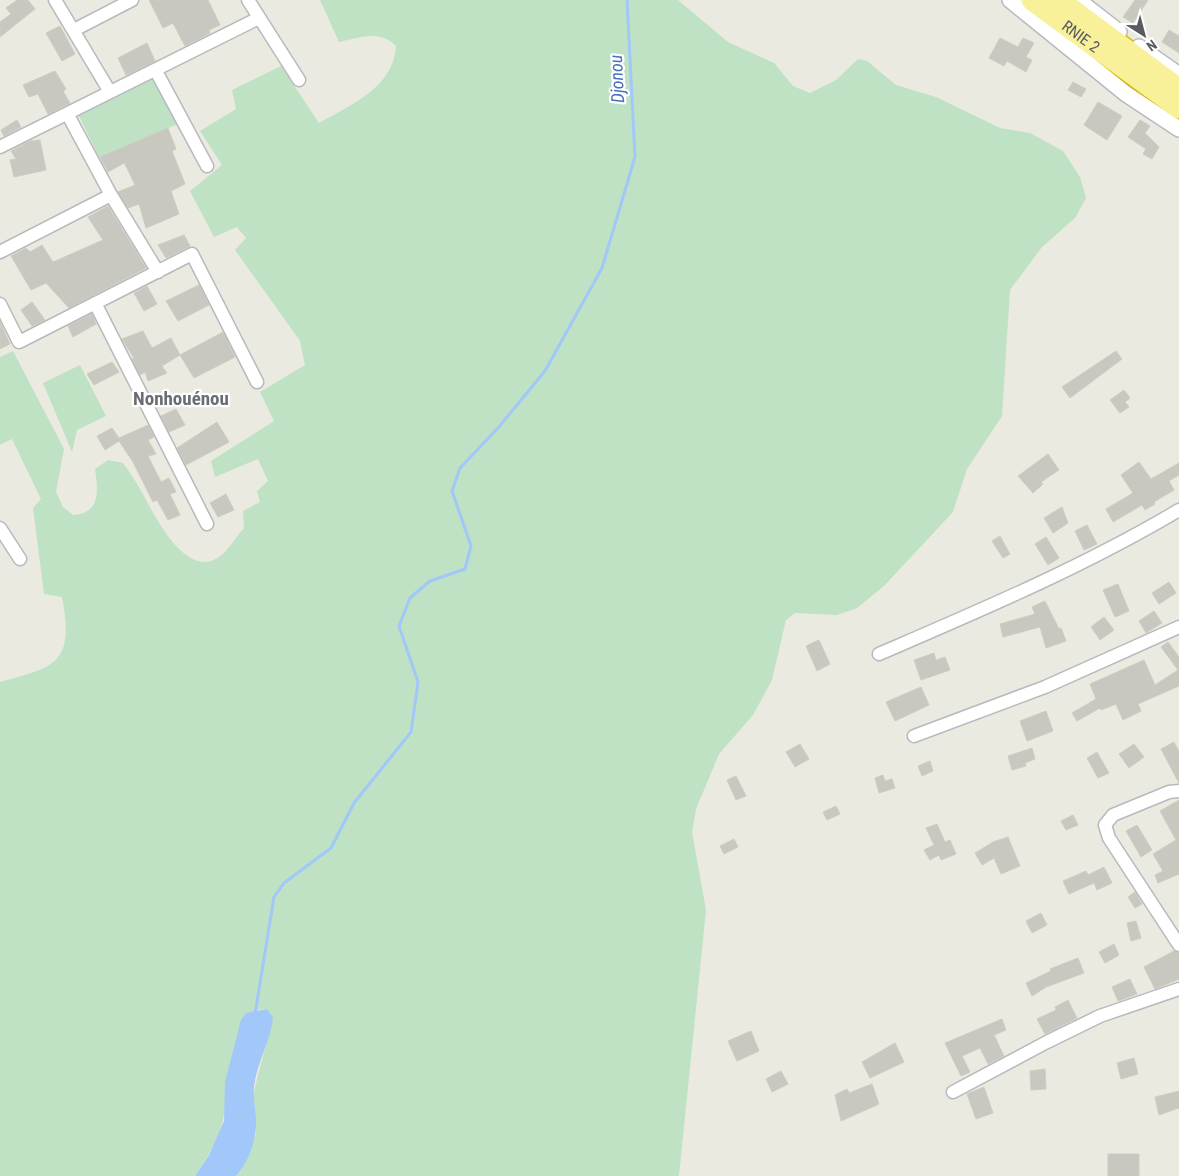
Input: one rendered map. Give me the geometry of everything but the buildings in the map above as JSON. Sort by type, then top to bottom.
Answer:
[{"type":"highway","name":"RNIE 2","points":[[1032,0],[1179,108]]},
{"type":"highway","name":"RNIE 2","points":[[1059,0],[1179,88]]},
{"type":"street","points":[[56,0],[110,92]]},
{"type":"street","points":[[74,30],[132,0]]},
{"type":"street","points":[[248,0],[299,80]]},
{"type":"street","points":[[1010,0],[1126,94],[1179,129]]},
{"type":"street","points":[[1078,0],[1179,75]]},
{"type":"street","points":[[0,147],[68,115],[259,18]]},
{"type":"street","points":[[156,71],[207,166]]},
{"type":"street","points":[[68,115],[111,195],[158,272]]},
{"type":"street","points":[[0,252],[111,195]]},
{"type":"street","points":[[0,304],[19,342],[192,254],[257,382]]},
{"type":"street","points":[[95,304],[207,524]]},
{"type":"street","points":[[879,654],[1004,600],[1129,540],[1179,510]]},
{"type":"street","points":[[0,528],[20,559]]},
{"type":"street","points":[[914,736],[1045,687],[1179,628]]},
{"type":"street","points":[[1179,791],[1170,792],[1113,815],[1105,825],[1109,838],[1179,945]]},
{"type":"street","points":[[953,1092],[1100,1016],[1179,989]]},
{"type":"green space","points":[[320,0],[678,0],[728,42],[774,63],[793,86],[810,93],[836,80],[858,59],[867,61],[896,85],[936,97],[1000,128],[1030,133],[1063,151],[1080,177],[1086,198],[1075,218],[1042,247],[1010,290],[1002,416],[967,469],[953,512],[884,586],[857,608],[837,615],[795,613],[786,620],[772,680],[753,715],[719,754],[696,809],[692,832],[706,910],[679,1176],[236,1176],[241,1170],[256,1134],[253,1095],[273,1017],[267,1009],[256,1010],[225,1104],[219,1133],[195,1176],[0,1176],[0,682],[36,672],[48,666],[63,649],[66,636],[62,597],[44,594],[33,508],[41,499],[12,439],[0,445],[0,357],[13,351],[64,449],[56,492],[63,507],[73,515],[89,510],[96,499],[97,493],[95,469],[108,460],[123,463],[161,527],[182,552],[194,560],[206,562],[219,557],[226,551],[244,528],[243,511],[260,502],[257,491],[268,481],[258,459],[215,477],[211,461],[274,421],[260,392],[305,365],[300,341],[235,250],[246,238],[237,227],[214,237],[190,191],[222,165],[200,131],[236,109],[232,90],[281,66],[319,123],[357,102],[379,84],[388,73],[396,46],[390,41],[376,36],[339,42]]},
{"type":"green space","points":[[153,78],[178,124],[99,157],[79,116]]},
{"type":"green space","points":[[80,365],[106,416],[77,430],[72,452],[43,383]]},
{"type":"water","points":[[267,1009],[273,1017],[254,1085],[256,1126],[254,1142],[245,1164],[236,1176],[195,1176],[209,1155],[224,1121],[225,1082],[241,1020],[246,1013]]},
{"type":"waterway","name":"Djonou","points":[[255,1014],[274,897],[284,883],[331,848],[354,803],[411,732],[418,682],[399,626],[410,598],[430,581],[465,569],[471,546],[452,491],[460,468],[498,428],[545,371],[602,268],[635,157],[627,0]]},
{"type":"district","name":"Nonhouénou","points":[[181,398]]}]
